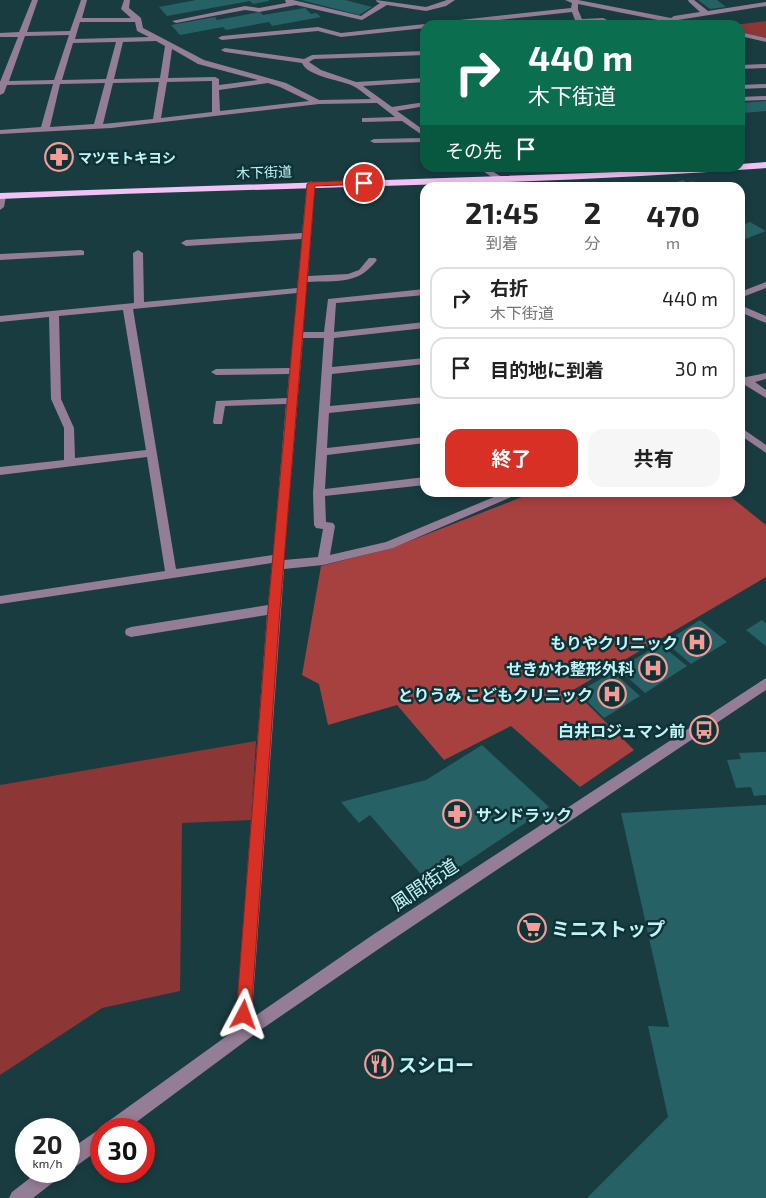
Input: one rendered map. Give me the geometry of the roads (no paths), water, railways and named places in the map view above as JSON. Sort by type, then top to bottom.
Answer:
[{"type":"main road","name":"木下街道","points":[[745,167],[766,165]]},
{"type":"main road","name":"木下街道","points":[[1,196],[631,172]]},
{"type":"street","points":[[0,93],[35,0]]},
{"type":"street","points":[[45,129],[57,82],[84,0]]},
{"type":"street","points":[[127,0],[125,9],[138,20],[140,29],[155,39],[201,62],[283,85],[319,102]]},
{"type":"street","points":[[284,0],[362,18],[386,3]]},
{"type":"street","points":[[374,0],[415,10],[440,8],[452,0]]},
{"type":"street","points":[[568,0],[667,20],[766,4]]},
{"type":"street","points":[[589,5],[614,0]]},
{"type":"street","points":[[691,0],[706,13]]},
{"type":"street","points":[[577,2],[573,6],[579,20]]},
{"type":"street","points":[[176,21],[245,8],[259,10],[296,3]]},
{"type":"street","points":[[479,20],[574,10]]},
{"type":"street","points":[[77,20],[138,20]]},
{"type":"street","points":[[222,38],[318,29],[341,35],[420,27]]},
{"type":"street","points":[[0,35],[23,34],[120,40],[155,39]]},
{"type":"street","points":[[745,35],[766,40]]},
{"type":"street","points":[[745,38],[756,38]]},
{"type":"street","points":[[98,126],[120,40]]},
{"type":"street","points":[[158,120],[169,46]]},
{"type":"street","points":[[225,50],[305,61],[312,57],[420,53]]},
{"type":"street","points":[[305,61],[306,65],[318,72],[356,84],[391,108],[420,132]]},
{"type":"street","points":[[745,67],[766,66]]},
{"type":"street","points":[[216,67],[216,114]]},
{"type":"street","points":[[3,83],[215,79]]},
{"type":"street","points":[[356,84],[420,80]]},
{"type":"street","points":[[216,88],[270,82]]},
{"type":"street","points":[[745,87],[766,86]]},
{"type":"street","points":[[745,89],[754,98]]},
{"type":"street","points":[[745,99],[766,98]]},
{"type":"street","points":[[0,132],[98,126],[319,102],[381,101]]},
{"type":"street","points":[[391,108],[420,105]]},
{"type":"street","points":[[365,120],[403,119]]},
{"type":"street","points":[[410,125],[420,125]]},
{"type":"street","points":[[374,141],[399,145],[420,141]]},
{"type":"street","points":[[490,172],[507,182]]},
{"type":"street","points":[[253,1026],[244,1015],[274,609],[311,184]]},
{"type":"street","points":[[0,207],[1,196]]},
{"type":"street","points":[[186,243],[306,236]]},
{"type":"street","points":[[0,257],[81,253]]},
{"type":"street","points":[[138,253],[134,307],[152,453],[171,573]]},
{"type":"street","points":[[0,319],[134,307],[350,277],[362,272],[372,260]]},
{"type":"street","points":[[745,293],[766,285]]},
{"type":"street","points":[[323,561],[329,526],[320,525],[321,452],[326,410],[331,301],[420,292]]},
{"type":"street","points":[[745,312],[766,320]]},
{"type":"street","points":[[54,314],[56,399],[69,428],[70,463]]},
{"type":"street","points":[[298,335],[330,335],[420,326]]},
{"type":"street","points":[[327,371],[420,362]]},
{"type":"street","points":[[216,372],[295,371]]},
{"type":"street","points":[[745,381],[766,376]]},
{"type":"street","points":[[745,382],[766,395]]},
{"type":"street","points":[[218,422],[220,403],[293,401]]},
{"type":"street","points":[[326,410],[420,401]]},
{"type":"street","points":[[745,434],[766,450]]},
{"type":"street","points":[[321,452],[420,441]]},
{"type":"street","points":[[0,471],[152,453]]},
{"type":"street","points":[[320,494],[420,482]]},
{"type":"street","points":[[0,600],[171,573],[279,562],[323,561],[389,545],[506,497]]},
{"type":"street","points":[[131,632],[274,609]]},
{"type":"street","name":"風間街道","points":[[127,1118],[253,1026],[388,933],[766,683]]},
{"type":"street","points":[[18,1198],[38,1183]]},
{"type":"place","name":"マツモトキヨシ","points":[[59,157]]},
{"type":"place","name":"もりやクリニック","points":[[697,642]]},
{"type":"place","name":"せきかわ整形外科","points":[[653,668]]},
{"type":"place","name":"とりうみ こどもクリニック","points":[[612,694]]},
{"type":"place","name":"白井ロジュマン前","points":[[704,730]]},
{"type":"place","name":"サンドラック","points":[[457,814]]},
{"type":"place","name":"ミニストップ","points":[[532,928]]},
{"type":"place","name":"スシロー","points":[[379,1064]]}]
